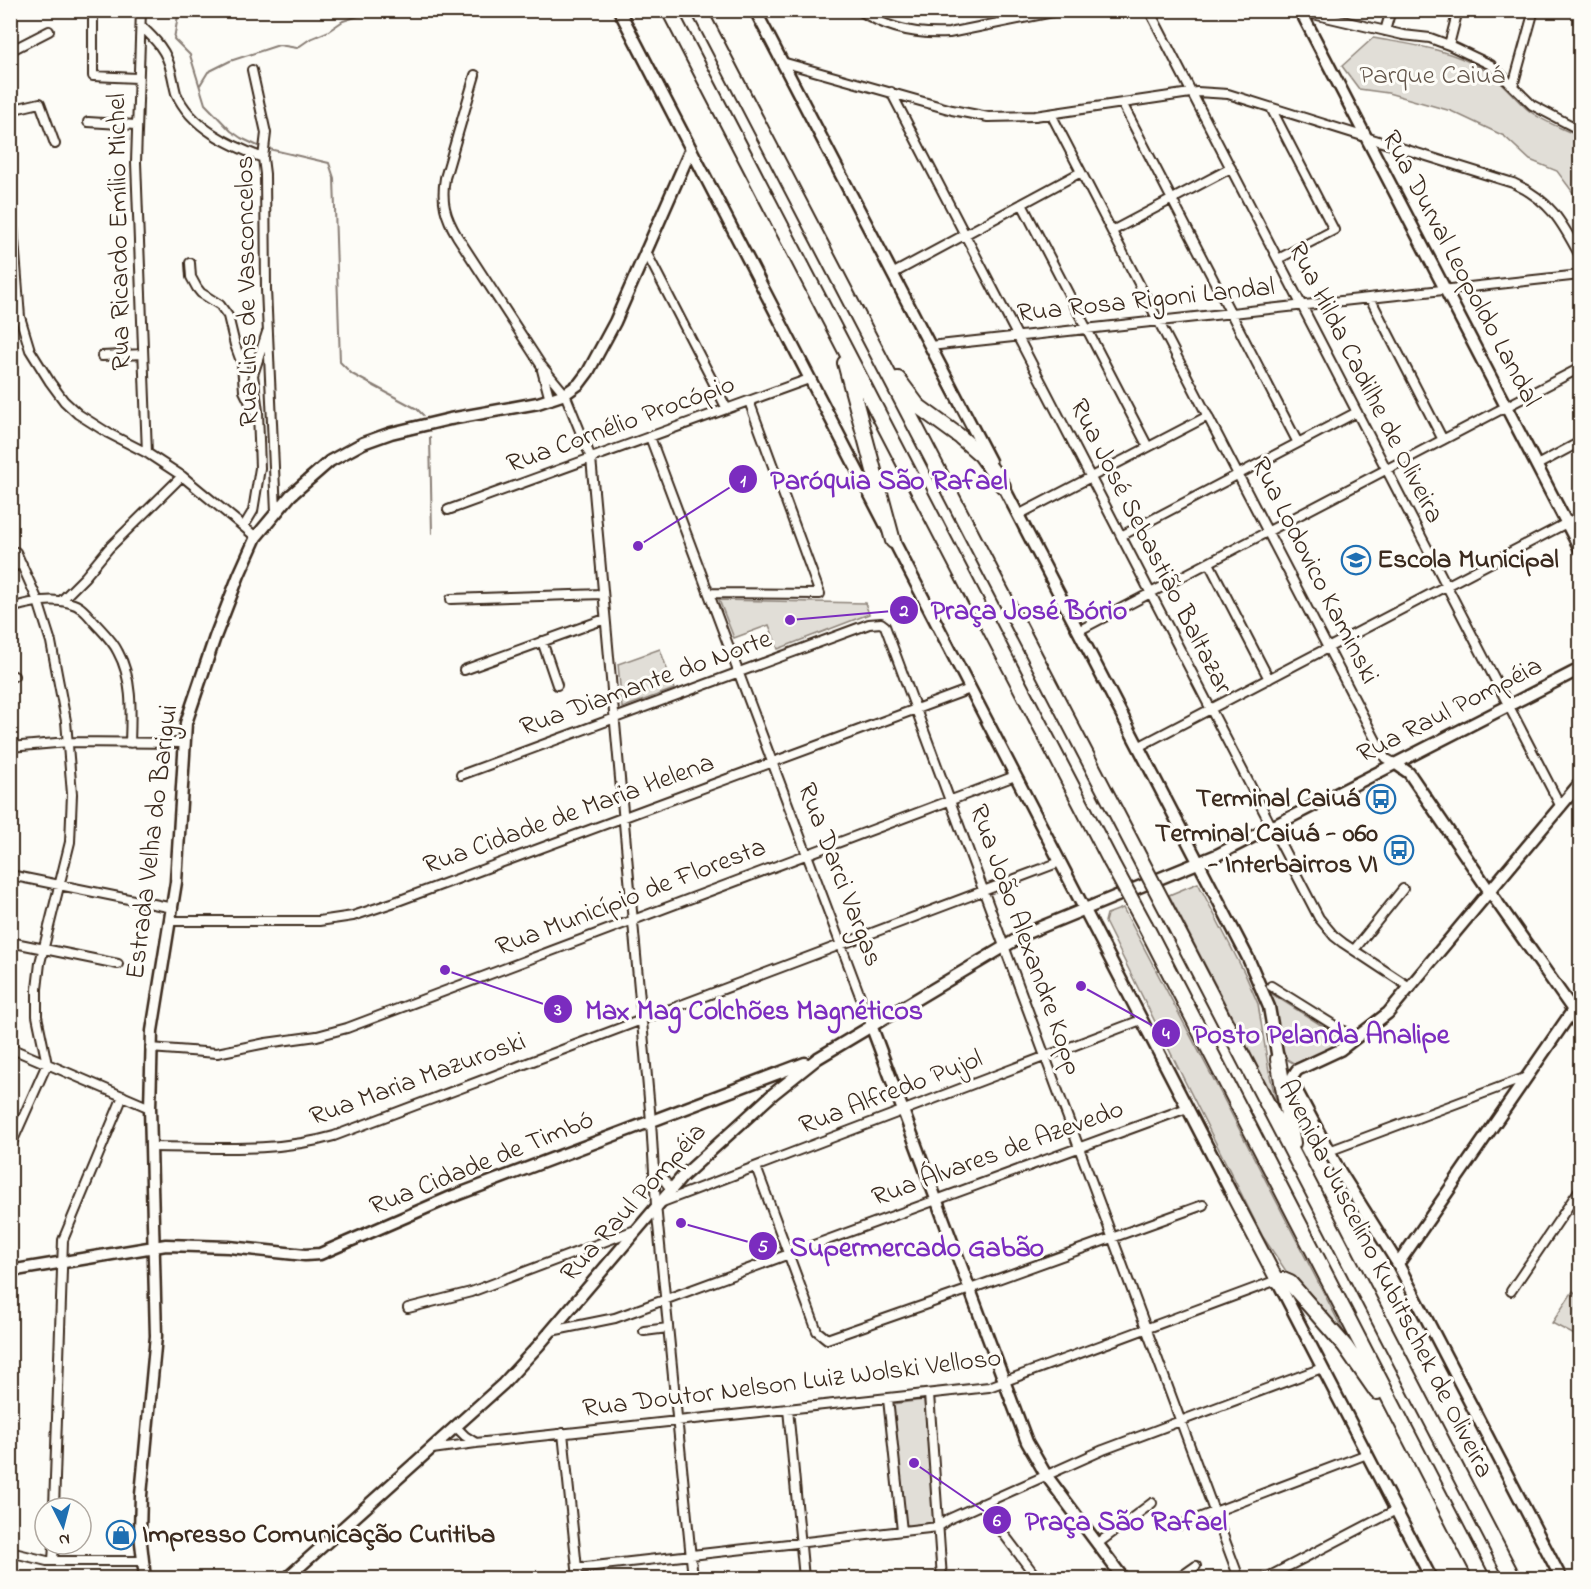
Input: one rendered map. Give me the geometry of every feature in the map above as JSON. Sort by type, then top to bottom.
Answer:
[{"type":"highway","points":[[669,10],[835,329],[854,391],[893,542]]},
{"type":"highway","name":"Avenida Juscelino Kubitschek de Oliveira","points":[[699,10],[1513,1578]]},
{"type":"highway","name":"Avenida Juscelino Kubitschek de Oliveira","points":[[835,329],[1482,1578]]},
{"type":"highway","points":[[872,345],[918,406],[972,446],[1003,486]]},
{"type":"highway","points":[[1278,1059],[1288,1121],[1300,1168]]},
{"type":"highway","points":[[1277,1280],[1290,1283],[1345,1346],[1419,1455]]},
{"type":"main road","points":[[619,10],[808,379],[1431,1578]]},
{"type":"main road","points":[[755,10],[1248,958],[1264,994],[1272,1020],[1278,1059]]},
{"type":"main road","name":"Rua Durval Leopoldo Landal","points":[[1299,11],[1581,549]]},
{"type":"main road","name":"Estrada Velha do Barigui","points":[[145,1578],[142,1561],[141,1495],[156,1336],[150,1048],[155,1006],[173,908],[178,862],[183,743],[188,714],[239,574],[256,537],[276,512],[319,470],[341,454],[391,433],[429,423],[550,400],[565,394],[579,384],[615,322],[691,149]]},
{"type":"main road","name":"Rua Raul Pompéia","points":[[287,1578],[503,1384],[551,1331],[670,1188],[776,1091],[818,1059],[871,1025],[1039,928],[1198,864],[1581,669]]},
{"type":"main road","name":"Rua Lodovico Kaminski","points":[[1396,764],[1409,773],[1581,1020]]},
{"type":"main road","points":[[1561,1578],[1398,1264],[1329,1151],[1293,1085],[1293,1076],[1297,1070],[1333,1054],[1356,1039],[1389,1013],[1581,783]]},
{"type":"main road","points":[[1398,1264],[1573,1010]]},
{"type":"main road","name":"Rua Darci Vargas","points":[[871,1025],[1027,1442],[1046,1475],[1123,1578]]},
{"type":"main road","name":"Rua Cidade de Timbó","points":[[10,1271],[154,1246],[180,1245],[305,1255],[320,1254],[437,1202],[743,1087],[774,1073],[818,1059]]},
{"type":"main road","points":[[743,1087],[758,1087],[776,1091],[780,1080],[774,1073]]},
{"type":"street","points":[[93,10],[93,76],[137,78]]},
{"type":"street","name":"Rua Ricardo Emílio Michel","points":[[141,10],[137,78],[136,187],[147,453]]},
{"type":"street","points":[[859,10],[890,27],[914,33],[931,34],[1063,10]]},
{"type":"street","points":[[1002,10],[1008,21]]},
{"type":"street","name":"Rua Hilda Cadilhe de Oliveira","points":[[1149,10],[1561,807]]},
{"type":"street","points":[[1385,31],[1390,10]]},
{"type":"street","points":[[1449,45],[1458,10]]},
{"type":"street","points":[[1513,86],[1534,10]]},
{"type":"street","points":[[1299,11],[1385,31],[1430,38],[1449,45],[1491,65],[1532,105],[1581,130]]},
{"type":"street","points":[[141,26],[162,47],[169,62],[177,94],[194,118],[223,140],[263,158]]},
{"type":"street","points":[[10,51],[49,31]]},
{"type":"street","points":[[782,62],[963,113],[988,117],[1019,118],[1191,92],[1228,94],[1501,178],[1526,189],[1549,206],[1581,256]]},
{"type":"street","name":"Rua Lins de Vasconcelos","points":[[252,70],[266,133],[263,158],[266,174],[268,328],[276,512]]},
{"type":"street","points":[[475,75],[445,178],[443,205],[450,224],[541,365],[565,394],[591,458],[651,1121],[656,1205],[693,1578]]},
{"type":"street","name":"Rua José Sebastião Baltazar","points":[[891,92],[1319,918],[1334,936],[1411,987]]},
{"type":"street","points":[[1122,103],[1298,443]]},
{"type":"street","points":[[10,110],[40,104],[55,144]]},
{"type":"street","points":[[1271,108],[1334,230],[1278,259]]},
{"type":"street","name":"Rua Lodovico Kaminski","points":[[1051,114],[1385,758],[1396,764]]},
{"type":"street","points":[[88,122],[136,125]]},
{"type":"street","points":[[1112,231],[1231,168]]},
{"type":"street","points":[[892,274],[1081,172]]},
{"type":"street","points":[[11,188],[20,317],[30,350],[50,382],[64,401],[78,414],[147,453],[182,476],[256,537]]},
{"type":"street","points":[[1022,204],[1148,447]]},
{"type":"street","points":[[645,250],[727,409]]},
{"type":"street","points":[[190,263],[191,277],[197,288],[220,305],[228,316],[242,364],[244,391],[258,418]]},
{"type":"street","name":"Rua Rosa Rigoni Landal","points":[[930,346],[1581,275]]},
{"type":"street","points":[[1370,298],[1443,440]]},
{"type":"street","points":[[244,526],[253,511],[260,468],[254,371],[268,328]]},
{"type":"street","points":[[102,356],[143,354]]},
{"type":"street","points":[[541,365],[550,400]]},
{"type":"street","points":[[1078,631],[1581,368]]},
{"type":"street","name":"Rua Cornélio Procópio","points":[[448,510],[808,379]]},
{"type":"street","points":[[709,593],[820,594],[749,401]]},
{"type":"street","points":[[1121,536],[1357,412]]},
{"type":"street","points":[[1018,515],[1208,416]]},
{"type":"street","name":"Rua Darci Vargas","points":[[651,437],[871,1025]]},
{"type":"street","points":[[1537,465],[1581,442]]},
{"type":"street","points":[[61,601],[86,577],[109,548],[182,476]]},
{"type":"street","points":[[1138,747],[1581,516]]},
{"type":"street","points":[[10,1147],[47,1064],[36,1003],[38,976],[71,834],[72,794],[68,742],[51,642],[38,601],[16,552]]},
{"type":"street","points":[[1209,563],[1269,679]]},
{"type":"street","points":[[10,567],[22,564]]},
{"type":"street","points":[[451,599],[603,594]]},
{"type":"street","points":[[10,608],[38,601],[61,601],[74,604],[85,612],[119,653],[131,705],[130,743]]},
{"type":"street","points":[[464,669],[605,619]]},
{"type":"street","name":"Rua Diamante do Norte","points":[[461,775],[869,624],[881,623]]},
{"type":"street","name":"Rua João Alexandre Kopp","points":[[881,623],[888,630],[1239,1578]]},
{"type":"street","points":[[542,641],[557,685]]},
{"type":"street","name":"Rua Cidade de Maria Helena","points":[[171,921],[298,922],[353,916],[970,689]]},
{"type":"street","points":[[10,747],[68,742],[183,743]]},
{"type":"street","name":"Rua Município de Floresta","points":[[150,1048],[217,1053],[332,1032],[1015,776]]},
{"type":"street","name":"Rua Maria Mazuroski","points":[[151,1147],[266,1146],[318,1141],[351,1131],[1060,862]]},
{"type":"street","points":[[10,875],[173,908]]},
{"type":"street","points":[[1354,950],[1403,889]]},
{"type":"street","points":[[10,942],[118,964]]},
{"type":"street","points":[[1271,986],[1356,1039]]},
{"type":"street","points":[[1573,1010],[1581,999]]},
{"type":"street","name":"Rua Alfredo Pujol","points":[[656,1205],[1141,1020]]},
{"type":"street","points":[[10,1048],[150,1108]]},
{"type":"street","points":[[1329,1151],[1527,1077]]},
{"type":"street","points":[[54,1496],[61,1262],[66,1231],[123,1096]]},
{"type":"street","name":"Rua Álvares de Azevedo","points":[[551,1331],[602,1322],[665,1300],[1187,1108]]},
{"type":"street","points":[[654,1167],[670,1188]]},
{"type":"street","points":[[756,1167],[817,1331],[823,1338],[831,1338],[970,1290],[1203,1205]]},
{"type":"street","points":[[1511,1291],[1581,1189]]},
{"type":"street","points":[[408,1308],[471,1292],[635,1230]]},
{"type":"street","name":"Rua Doutor Nelson Luiz Wolski Velloso","points":[[432,1449],[980,1389],[1005,1383],[1277,1280]]},
{"type":"street","points":[[644,1331],[668,1328]]},
{"type":"street","points":[[577,1568],[938,1527],[949,1519],[981,1504],[1103,1450],[1322,1368]]},
{"type":"street","points":[[928,1394],[942,1578]]},
{"type":"street","points":[[888,1398],[902,1532]]},
{"type":"street","points":[[788,1409],[804,1578]]},
{"type":"street","points":[[456,1427],[476,1443]]},
{"type":"street","points":[[563,1433],[578,1578]]},
{"type":"street","points":[[1180,1525],[1367,1454]]},
{"type":"street","points":[[1097,1544],[1152,1503]]},
{"type":"street","points":[[981,1504],[1037,1578]]},
{"type":"street","points":[[1266,1578],[1396,1510]]},
{"type":"street","points":[[10,1552],[53,1561],[142,1561]]},
{"type":"street","points":[[53,1556],[53,1561]]},
{"type":"street","points":[[1179,1578],[1196,1566]]},
{"type":"green space","name":"Parque Caiuá","points":[[1373,38],[1430,48],[1470,62],[1495,78],[1533,114],[1580,137],[1580,202],[1557,171],[1530,160],[1504,136],[1451,111],[1388,93],[1359,89],[1342,66]]},
{"type":"green space","points":[[719,600],[865,603],[869,614],[778,649],[769,625],[734,638]]},
{"type":"green space","points":[[660,649],[674,689],[622,708],[618,664]]},
{"type":"green space","points":[[1198,883],[1258,1004],[1277,1104],[1169,895]]},
{"type":"green space","points":[[1123,908],[1349,1342],[1290,1277],[1263,1237],[1105,922],[1107,914]]},
{"type":"green space","points":[[1269,992],[1346,1041],[1298,1064],[1291,1062],[1285,1057],[1279,1043],[1275,1011]]},
{"type":"green space","points":[[1573,1291],[1580,1297],[1580,1338],[1552,1323]]},
{"type":"green space","points":[[924,1400],[935,1523],[905,1526],[892,1404]]},
{"type":"waterway","points":[[179,10],[174,39],[190,55],[205,104],[231,131],[258,146]]},
{"type":"waterway","points":[[200,85],[208,72],[230,61],[279,45],[297,48],[343,21],[377,10]]},
{"type":"waterway","points":[[269,149],[329,163],[334,178],[340,362],[352,374],[417,409],[423,415]]},
{"type":"waterway","points":[[430,437],[432,533]]},
{"type":"place","name":"Paróquia São Rafael","points":[[638,546]]},
{"type":"place","name":"Escola Municipal","points":[[1356,560]]},
{"type":"place","name":"Praça José Bório","points":[[790,620]]},
{"type":"place","name":"Terminal Caiuá","points":[[1381,799]]},
{"type":"place","name":"Terminal Caiuá - 060 - Interbairros VI","points":[[1399,850]]},
{"type":"place","name":"Max Mag Colchões Magnéticos","points":[[445,970]]},
{"type":"place","name":"Posto Pelanda Analipe","points":[[1081,986]]},
{"type":"place","name":"Supermercado Gabão","points":[[681,1223]]},
{"type":"place","name":"Praça São Rafael","points":[[914,1463]]},
{"type":"place","name":"Impresso Comunicação Curitiba","points":[[121,1535]]}]
